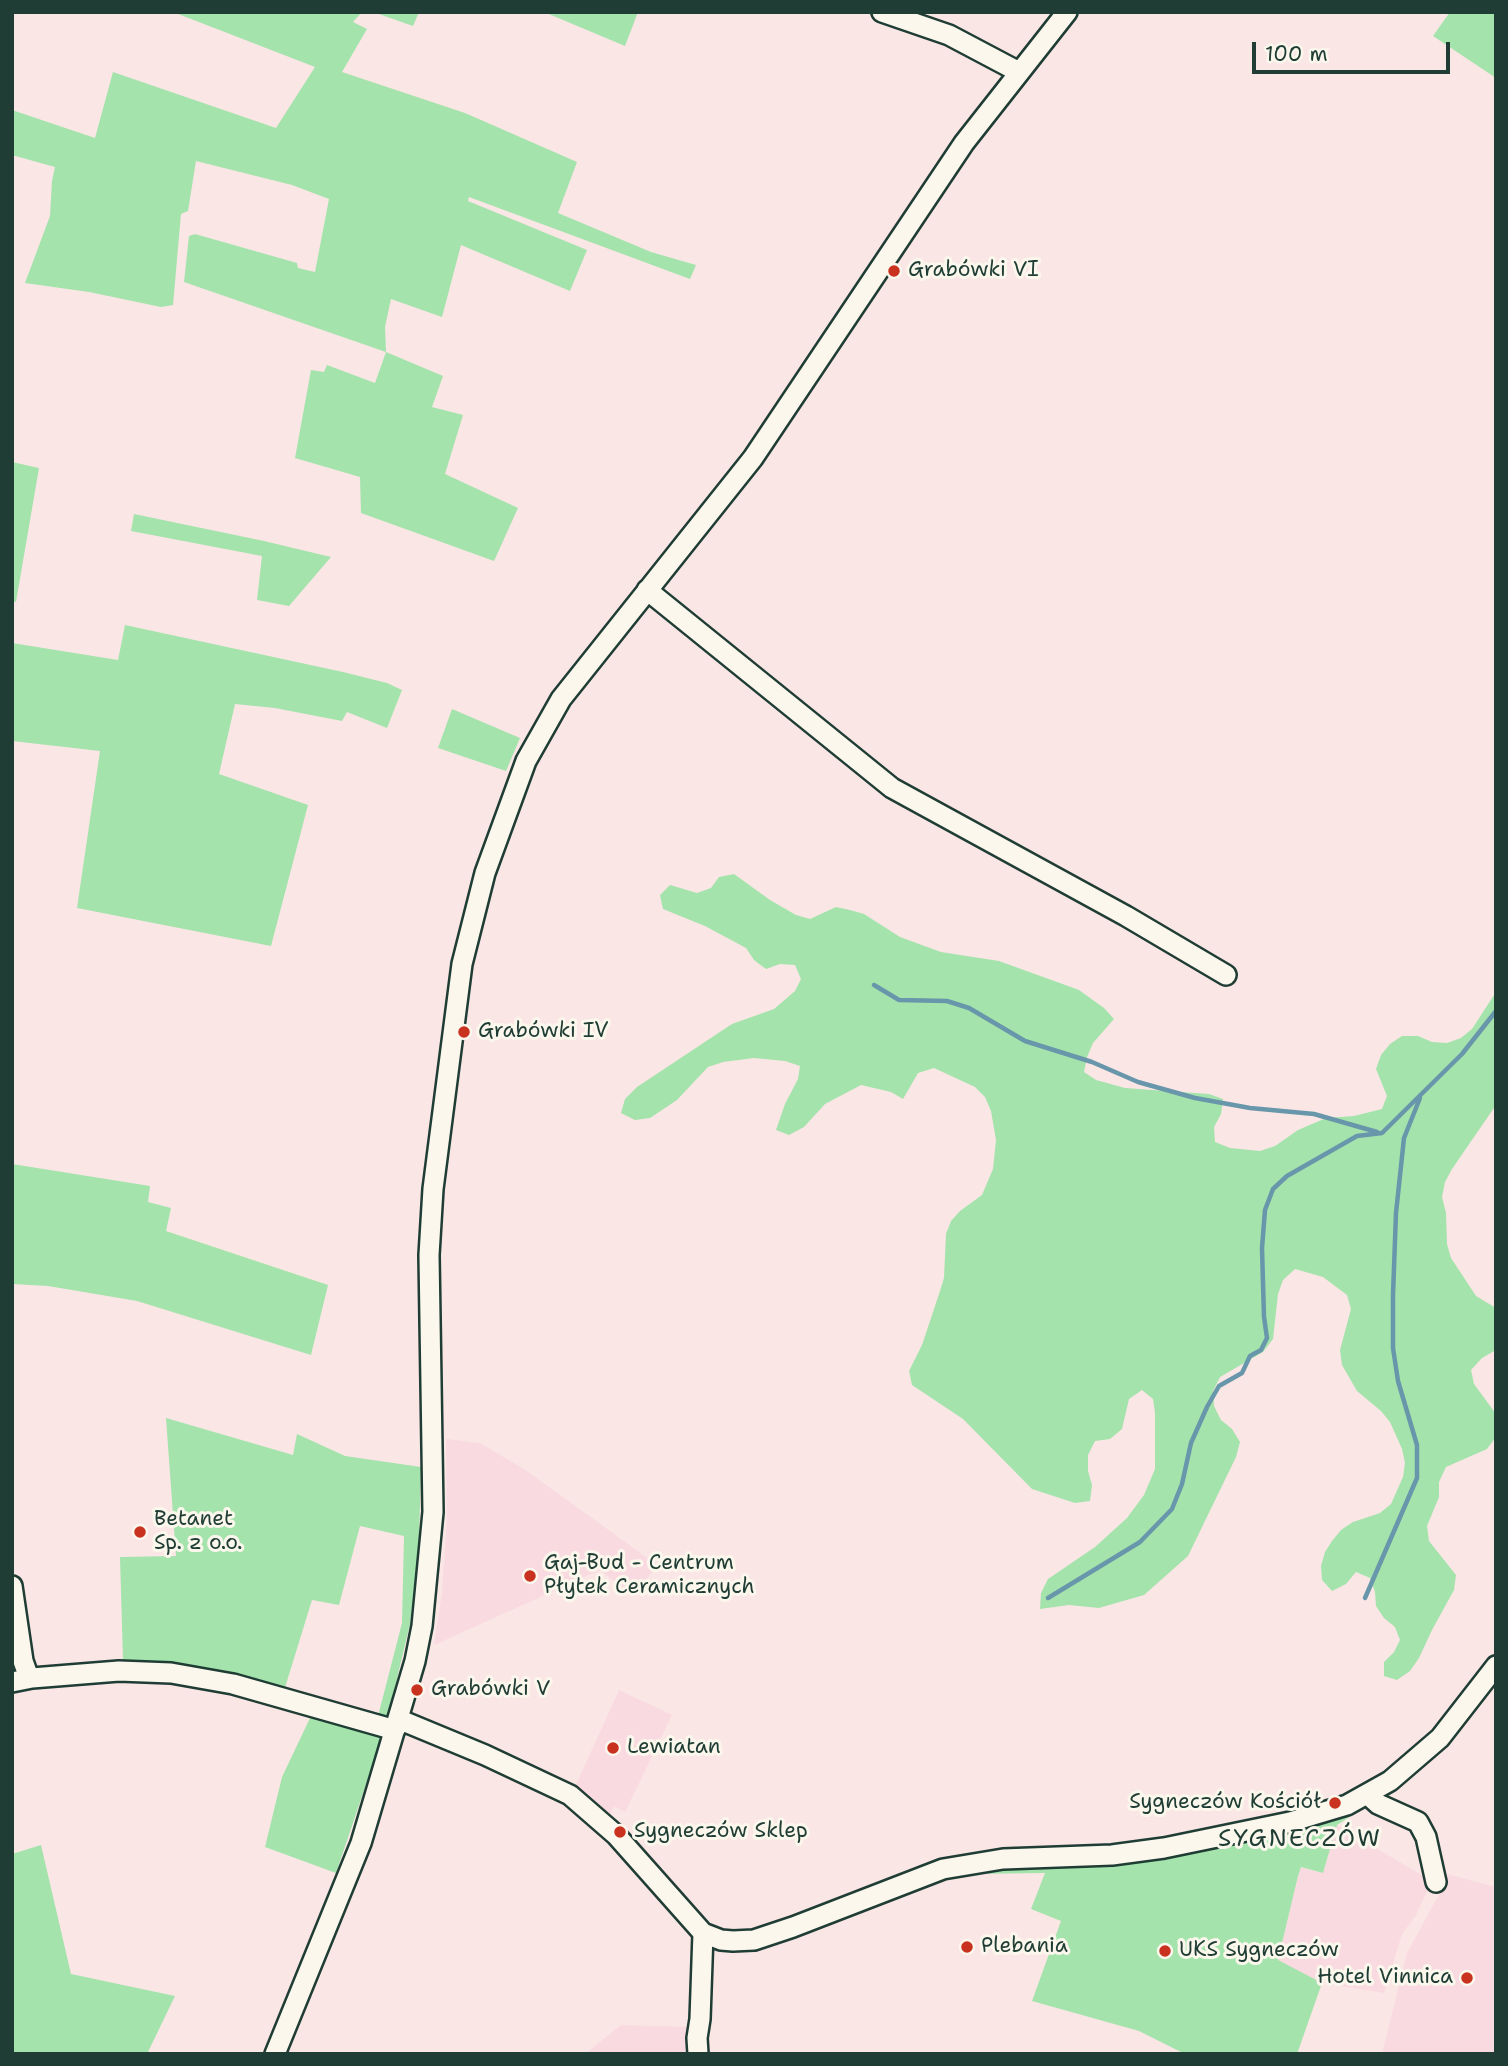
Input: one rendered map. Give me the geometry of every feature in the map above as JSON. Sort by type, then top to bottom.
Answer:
[{"type":"street","points":[[881,12],[949,35],[1019,72]]},
{"type":"street","points":[[275,2054],[361,1843],[420,1638],[433,1512],[429,1255],[433,1189],[456,1004],[468,939],[485,873],[532,747],[561,699],[753,458],[866,293],[957,152],[1067,12]]},
{"type":"street","points":[[647,590],[892,788],[1126,916],[1226,975]]},
{"type":"street","points":[[12,1586],[23,1661],[28,1675],[32,1678]]},
{"type":"street","points":[[12,1682],[120,1671],[171,1673],[233,1684],[397,1725],[485,1755],[570,1795],[616,1835],[703,1933],[721,1940],[754,1940],[939,1870],[1003,1859],[1112,1855],[1164,1848],[1290,1822],[1347,1805],[1390,1781],[1440,1738],[1496,1666]]},
{"type":"street","points":[[1368,1795],[1378,1804],[1418,1822],[1426,1837],[1436,1882]]},
{"type":"street","points":[[698,2054],[703,1933]]},
{"type":"shaded area","points":[[446,1439],[480,1443],[524,1469],[657,1565],[634,1596],[600,1570],[434,1645],[442,1593],[447,1518]]},
{"type":"shaded area","points":[[619,1690],[672,1715],[625,1812],[614,1806],[609,1817],[575,1787]]},
{"type":"shaded area","points":[[1337,1825],[1432,1881],[1416,1915],[1402,1934],[1384,1993],[1322,1983],[1278,1961],[1300,1867],[1323,1873]]},
{"type":"shaded area","points":[[1447,1874],[1496,1887],[1496,2054],[1382,2054],[1407,1953],[1440,1893]]},
{"type":"shaded area","points":[[621,2025],[693,2027],[685,2054],[585,2054]]},
{"type":"green space","points":[[173,12],[362,12],[353,22],[367,29],[342,72],[465,113],[577,162],[558,213],[651,252],[696,265],[690,279],[469,197],[468,201],[587,250],[570,291],[461,245],[442,317],[391,299],[385,327],[386,352],[184,282],[189,236],[195,234],[297,263],[298,268],[315,272],[329,199],[292,185],[196,161],[188,211],[181,214],[173,305],[161,307],[89,292],[25,283],[50,216],[55,167],[12,155],[12,110],[95,138],[113,72],[276,128],[315,67]]},
{"type":"green space","points":[[373,12],[419,12],[413,26]]},
{"type":"green space","points":[[544,12],[638,12],[625,46]]},
{"type":"green space","points":[[1450,12],[1496,12],[1496,78],[1433,36]]},
{"type":"green space","points":[[386,352],[443,376],[432,407],[463,415],[445,474],[518,508],[494,561],[361,513],[360,477],[295,458],[311,370],[324,372],[327,365],[375,383]]},
{"type":"green space","points":[[12,462],[39,468],[16,602],[12,601]]},
{"type":"green space","points":[[134,514],[331,557],[289,606],[257,600],[262,556],[131,531]]},
{"type":"green space","points":[[125,625],[343,672],[387,683],[402,690],[387,728],[347,712],[342,721],[275,708],[235,704],[219,774],[308,805],[271,946],[77,908],[100,751],[12,741],[12,643],[118,660]]},
{"type":"green space","points":[[452,709],[520,738],[506,771],[438,748]]},
{"type":"green space","points":[[734,874],[796,915],[810,919],[836,907],[850,910],[864,914],[900,937],[941,952],[999,961],[1079,990],[1114,1019],[1093,1043],[1084,1072],[1096,1080],[1125,1088],[1209,1094],[1223,1099],[1221,1114],[1214,1127],[1215,1142],[1230,1148],[1260,1151],[1275,1146],[1298,1130],[1326,1118],[1354,1116],[1382,1109],[1387,1096],[1376,1069],[1381,1055],[1390,1044],[1402,1036],[1418,1036],[1432,1042],[1447,1043],[1461,1038],[1472,1029],[1496,992],[1496,1105],[1452,1169],[1445,1182],[1442,1197],[1451,1258],[1476,1296],[1496,1308],[1496,1350],[1482,1358],[1471,1370],[1474,1384],[1496,1414],[1496,1437],[1487,1449],[1446,1467],[1439,1482],[1439,1497],[1427,1526],[1429,1541],[1456,1575],[1454,1590],[1410,1671],[1397,1680],[1384,1676],[1384,1662],[1394,1652],[1400,1640],[1395,1627],[1384,1618],[1376,1606],[1370,1578],[1356,1572],[1346,1584],[1332,1591],[1322,1580],[1321,1566],[1332,1541],[1341,1530],[1353,1522],[1380,1513],[1391,1504],[1403,1477],[1405,1463],[1390,1422],[1357,1391],[1342,1365],[1340,1350],[1351,1309],[1347,1295],[1323,1277],[1295,1269],[1283,1280],[1278,1294],[1273,1339],[1263,1352],[1220,1377],[1213,1391],[1214,1406],[1221,1420],[1232,1429],[1240,1442],[1236,1457],[1188,1556],[1144,1595],[1099,1608],[1069,1605],[1040,1609],[1041,1593],[1048,1579],[1095,1547],[1127,1518],[1144,1495],[1155,1469],[1155,1413],[1153,1399],[1142,1390],[1129,1399],[1122,1429],[1110,1439],[1095,1441],[1088,1455],[1088,1471],[1092,1485],[1090,1501],[1075,1503],[1032,1489],[963,1419],[912,1385],[909,1371],[922,1345],[944,1278],[946,1234],[951,1221],[960,1211],[982,1195],[993,1169],[996,1140],[991,1111],[985,1097],[975,1087],[934,1068],[918,1073],[903,1099],[891,1092],[861,1085],[825,1104],[804,1127],[789,1135],[776,1130],[798,1079],[800,1066],[785,1061],[754,1058],[708,1067],[677,1100],[650,1118],[635,1120],[621,1113],[625,1099],[637,1087],[732,1024],[774,1009],[795,991],[801,979],[795,965],[780,964],[766,969],[754,960],[746,948],[705,926],[663,909],[660,895],[670,885],[697,893],[711,888],[719,877]]},
{"type":"green space","points":[[12,1164],[150,1186],[148,1202],[171,1208],[166,1231],[328,1285],[311,1355],[137,1301],[48,1286],[12,1284]]},
{"type":"green space","points":[[166,1418],[293,1455],[297,1434],[345,1456],[421,1467],[419,1540],[410,1624],[388,1716],[377,1720],[402,1623],[404,1536],[360,1526],[339,1605],[312,1600],[283,1694],[131,1665],[123,1661],[120,1557],[176,1556]]},
{"type":"green space","points":[[311,1716],[382,1737],[336,1873],[265,1847],[282,1777]]},
{"type":"green space","name":"UKS Sygneczów","points":[[1366,1806],[1337,1825],[1323,1873],[1301,1867],[1298,1876],[1278,1960],[1322,1983],[1297,2054],[1185,2054],[1139,2031],[1032,2001],[1061,1921],[1031,1909],[1045,1873],[972,1874],[974,1871],[997,1867],[1114,1864],[1289,1829]]},
{"type":"green space","points":[[41,1845],[71,1974],[175,1996],[147,2054],[12,2054],[12,1854]]},
{"type":"waterway","points":[[874,985],[899,1000],[947,1001],[969,1008],[1025,1041],[1092,1062],[1138,1082],[1195,1098],[1250,1108],[1314,1114],[1377,1132]]},
{"type":"waterway","points":[[1048,1598],[1140,1542],[1172,1509],[1182,1484],[1191,1443],[1207,1407],[1219,1386],[1242,1373],[1250,1356],[1261,1350],[1267,1338],[1262,1248],[1265,1210],[1273,1189],[1287,1176],[1357,1136],[1382,1133],[1462,1054],[1496,1011]]},
{"type":"waterway","points":[[1365,1598],[1417,1478],[1417,1445],[1398,1381],[1393,1348],[1393,1295],[1396,1213],[1404,1138],[1420,1098]]},
{"type":"place","name":"Grabówki VI","points":[[894,271]]},
{"type":"place","name":"Grabówki IV","points":[[464,1032]]},
{"type":"place","name":"Betanet Sp. z o.o.","points":[[140,1532]]},
{"type":"place","name":"Gaj-Bud - Centrum Płytek Ceramicznych","points":[[530,1576]]},
{"type":"place","name":"Grabówki V","points":[[417,1690]]},
{"type":"place","name":"Lewiatan","points":[[613,1748]]},
{"type":"place","name":"Sygneczów Kościół","points":[[1335,1803]]},
{"type":"place","name":"Sygneczów Sklep","points":[[620,1832]]},
{"type":"place","name":"Plebania","points":[[967,1947]]},
{"type":"place","name":"UKS Sygneczów","points":[[1165,1951]]},
{"type":"place","name":"Hotel Vinnica","points":[[1467,1978]]},
{"type":"district","name":"SYGNECZÓW","points":[[1300,1840]]}]
